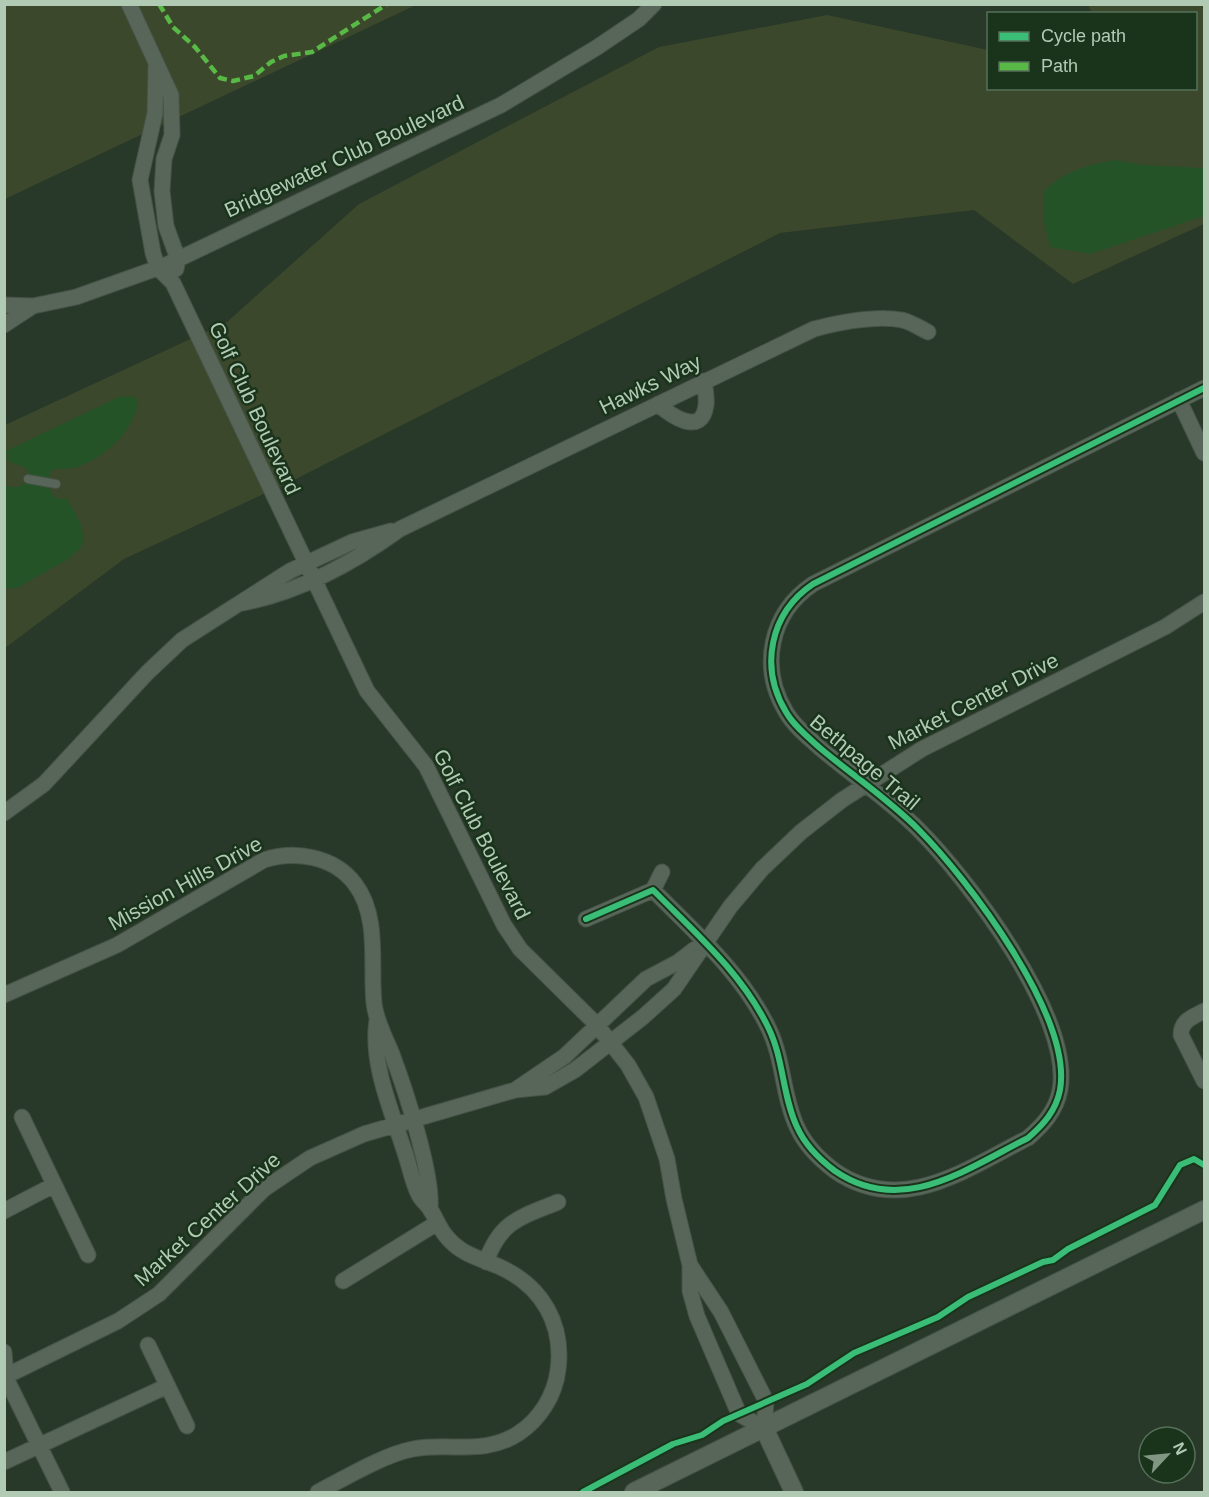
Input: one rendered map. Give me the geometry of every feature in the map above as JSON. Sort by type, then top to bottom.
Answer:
[{"type":"street","points":[[129,4],[166,82],[172,107],[172,135],[164,159],[163,209],[166,226],[178,259],[173,283]]},
{"type":"street","name":"Bridgewater Club Boulevard","points":[[4,305],[33,306],[76,297],[178,259],[501,105],[596,48],[639,19],[654,4]]},
{"type":"street","points":[[156,63],[156,100],[141,187],[144,215],[158,268]]},
{"type":"street","points":[[147,153],[164,159]]},
{"type":"street","name":"Golf Club Boulevard","points":[[158,268],[173,283],[367,691],[426,766],[504,924],[537,968],[596,1024],[635,1077],[656,1119],[690,1265],[690,1292],[695,1308],[721,1376],[739,1414],[764,1428],[766,1401],[721,1312],[690,1265]]},
{"type":"street","name":"Bridgewater Club Boulevard","points":[[4,325],[33,306]]},
{"type":"street","name":"Hawks Way","points":[[243,603],[276,597],[313,580],[360,556],[400,529],[786,340],[837,323],[885,319],[904,320],[928,332]]},
{"type":"street","points":[[658,404],[674,418],[686,422],[694,421],[704,413],[705,381]]},
{"type":"street","name":"Bethpage Trail","points":[[653,890],[706,942],[747,991],[769,1029],[781,1061],[791,1112],[802,1138],[819,1158],[845,1178],[873,1189],[902,1191],[924,1188],[1028,1138],[1046,1122],[1060,1092],[1058,1053],[1042,1009],[1009,944],[992,917],[944,857],[910,821],[864,785],[798,727],[781,703],[772,677],[771,654],[776,628],[790,604],[813,584],[1204,388]]},
{"type":"street","points":[[1179,400],[1204,453]]},
{"type":"street","name":"Hawks Way","points":[[243,603],[270,583],[352,542],[400,529]]},
{"type":"street","name":"Market Center Drive","points":[[5,1376],[118,1321],[159,1294],[264,1189],[296,1165],[345,1141],[514,1090],[545,1087],[560,1080],[654,1007],[674,988],[762,869],[801,832],[864,785],[922,749],[1165,627],[1204,602]]},
{"type":"street","points":[[4,813],[44,784],[165,655],[198,628],[243,603]]},
{"type":"street","name":"Mission Hills Drive","points":[[4,995],[117,945],[264,860],[281,855],[298,854],[317,859],[346,874],[364,898],[370,918],[377,1020],[376,1051],[419,1196],[430,1208],[437,1222],[455,1246],[509,1271],[528,1284],[542,1300],[553,1319],[559,1341],[559,1365],[555,1384],[543,1408],[526,1428],[500,1443],[479,1448],[430,1447],[404,1451],[318,1492]]},
{"type":"street","points":[[586,919],[653,890],[662,872]]},
{"type":"street","name":"Market Center Drive","points":[[514,1090],[565,1056],[637,986],[660,970],[678,962],[706,942]]},
{"type":"street","points":[[637,986],[654,1007]]},
{"type":"street","points":[[1204,1011],[1189,1019],[1181,1027],[1181,1035],[1204,1081]]},
{"type":"street","name":"Mission Hills Drive","points":[[377,1020],[394,1059],[412,1120],[431,1192],[430,1208]]},
{"type":"street","points":[[22,1117],[88,1255]]},
{"type":"street","points":[[4,1211],[54,1185]]},
{"type":"street","points":[[486,1262],[494,1242],[504,1228],[524,1216],[558,1202]]},
{"type":"street","points":[[634,1492],[1202,1215]]},
{"type":"street","points":[[343,1281],[437,1222]]},
{"type":"street","points":[[148,1345],[187,1426]]},
{"type":"street","points":[[4,1352],[5,1376],[62,1492]]},
{"type":"street","points":[[4,1462],[167,1386]]},
{"type":"street","points":[[764,1428],[794,1492]]},
{"type":"lane","points":[[28,479],[56,484]]},
{"type":"shaded area","points":[[5,4],[416,5],[5,199]]},
{"type":"shaded area","points":[[1088,5],[1204,5],[1204,224],[1073,284],[974,210],[780,233],[296,479],[124,559],[5,648],[5,425],[227,322],[359,204],[659,47],[827,15],[987,50],[987,90],[1197,90],[1197,12],[1092,12]]},
{"type":"shaded area","points":[[1115,160],[1143,165],[1204,168],[1204,216],[1090,254],[1050,247],[1044,221],[1043,192],[1059,179],[1076,170]]},
{"type":"shaded area","points":[[131,396],[138,399],[136,410],[132,421],[117,441],[88,463],[50,471],[48,487],[56,499],[66,498],[76,515],[82,527],[82,546],[70,558],[17,588],[5,588],[5,486],[21,486],[26,482],[29,474],[26,468],[8,461],[6,451],[119,397]]},
{"type":"marked path","points":[[159,4],[173,27],[195,47],[220,78],[233,81],[254,76],[271,62],[284,56],[312,52],[387,4]]},
{"type":"cycle path","points":[[586,919],[653,890],[720,958],[758,1008],[773,1039],[788,1102],[804,1140],[835,1171],[860,1184],[885,1190],[909,1189],[933,1183],[981,1163],[1028,1138],[1048,1117],[1060,1090],[1060,1060],[1050,1025],[1034,989],[1013,951],[988,914],[939,852],[906,818],[820,748],[789,717],[778,695],[773,677],[771,659],[773,642],[778,625],[787,610],[798,596],[813,584],[1204,388]]},
{"type":"cycle path","points":[[583,1492],[673,1444],[702,1435],[723,1421],[807,1384],[854,1353],[938,1317],[968,1297],[1043,1262],[1053,1260],[1068,1249],[1155,1205],[1180,1165],[1194,1159],[1204,1165]]}]
